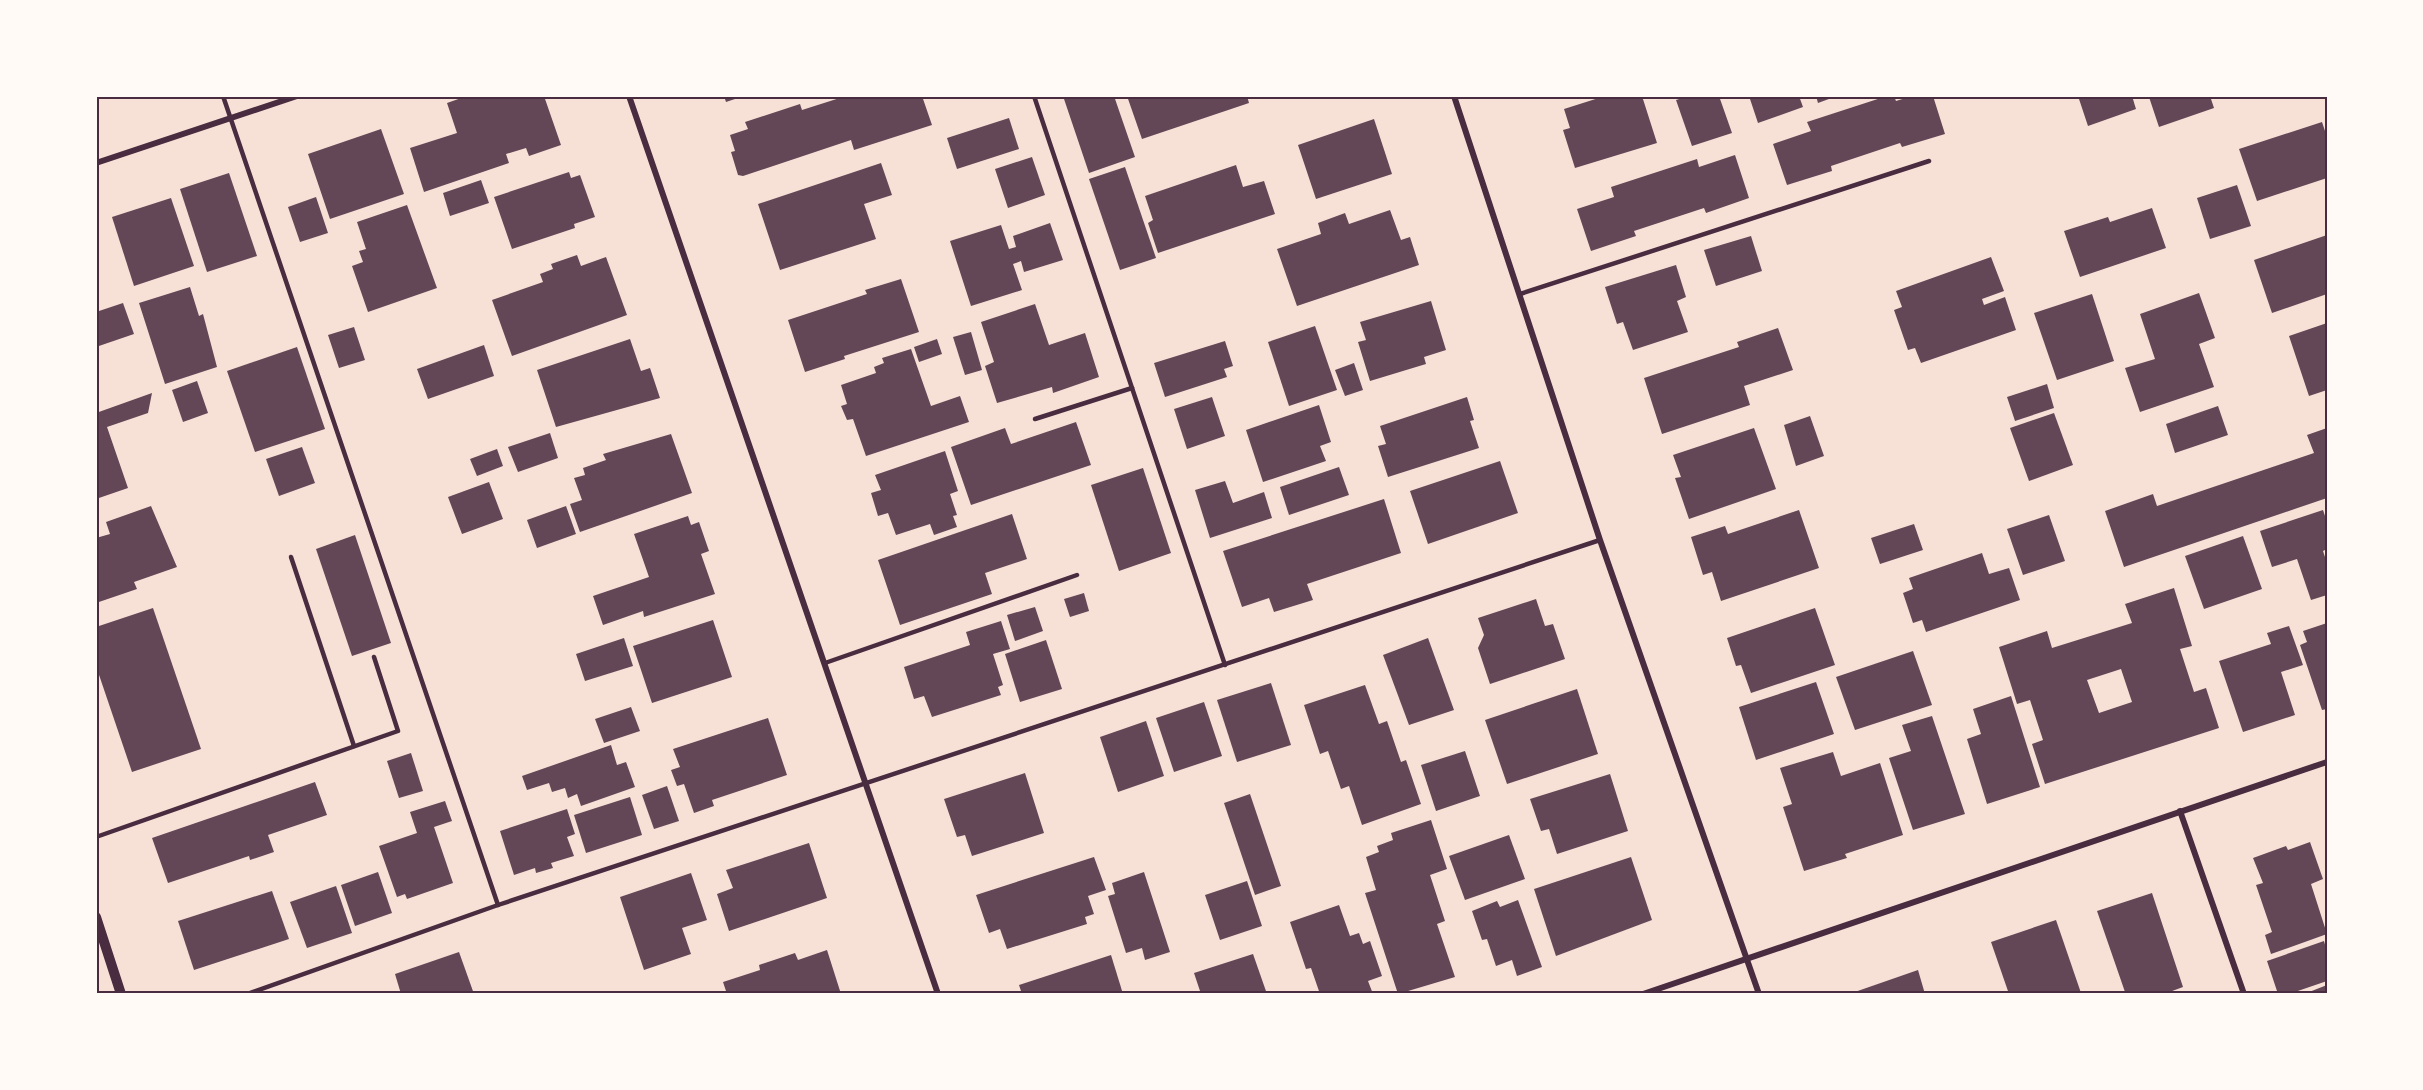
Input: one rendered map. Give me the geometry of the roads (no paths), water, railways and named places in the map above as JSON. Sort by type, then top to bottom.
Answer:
[{"type":"street","points":[[96,163],[297,96]]},
{"type":"street","points":[[629,96],[938,994]]},
{"type":"street","points":[[1454,96],[1600,540],[1759,994]]},
{"type":"street","points":[[1643,994],[2327,762]]},
{"type":"street","points":[[2180,811],[2244,994]]},
{"type":"street","points":[[96,917],[121,994]]},
{"type":"lane","points":[[223,96],[498,905]]},
{"type":"lane","points":[[1034,96],[1225,665]]},
{"type":"lane","points":[[1520,294],[1929,161]]},
{"type":"lane","points":[[1035,419],[1132,388]]},
{"type":"lane","points":[[247,994],[498,905],[1600,540]]},
{"type":"lane","points":[[291,557],[354,746]]},
{"type":"lane","points":[[825,663],[1077,575]]},
{"type":"lane","points":[[96,837],[398,730],[374,657]]}]
